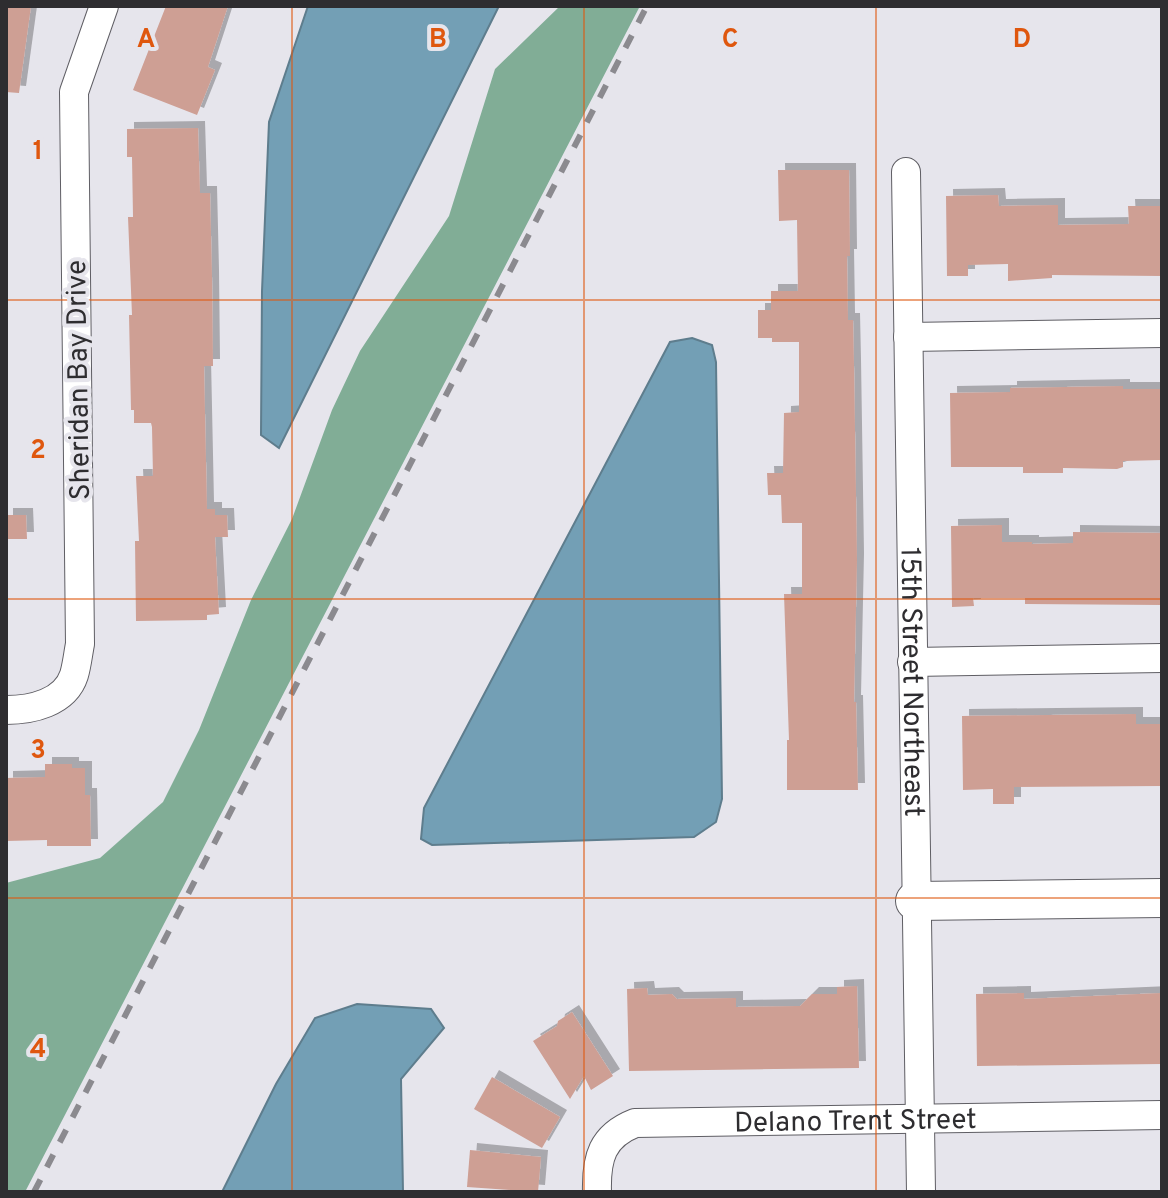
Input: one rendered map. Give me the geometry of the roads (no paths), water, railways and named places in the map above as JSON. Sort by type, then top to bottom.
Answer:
[{"type":"street","name":"Sheridan Bay Drive","points":[[6,710],[30,710],[59,696],[74,678],[80,644],[74,92],[104,6]]},
{"type":"street","name":"15th Street Northeast","points":[[906,172],[921,1192]]},
{"type":"street","points":[[908,337],[1162,333]]},
{"type":"street","points":[[912,662],[1162,658]]},
{"type":"street","points":[[915,901],[1162,898]]},
{"type":"street","name":"Delano Trent Street","points":[[597,1192],[601,1151],[618,1130],[635,1123],[1162,1115]]},
{"type":"water","points":[[308,6],[499,6],[279,448],[261,435],[262,291],[269,122]]},
{"type":"water","points":[[692,338],[712,345],[716,362],[722,799],[716,822],[694,837],[432,845],[421,839],[424,808],[670,342]]},
{"type":"water","points":[[357,1004],[431,1009],[444,1028],[401,1079],[403,1192],[222,1192],[276,1084],[315,1018]]},
{"type":"railway","points":[[34,1192],[647,6]]}]
